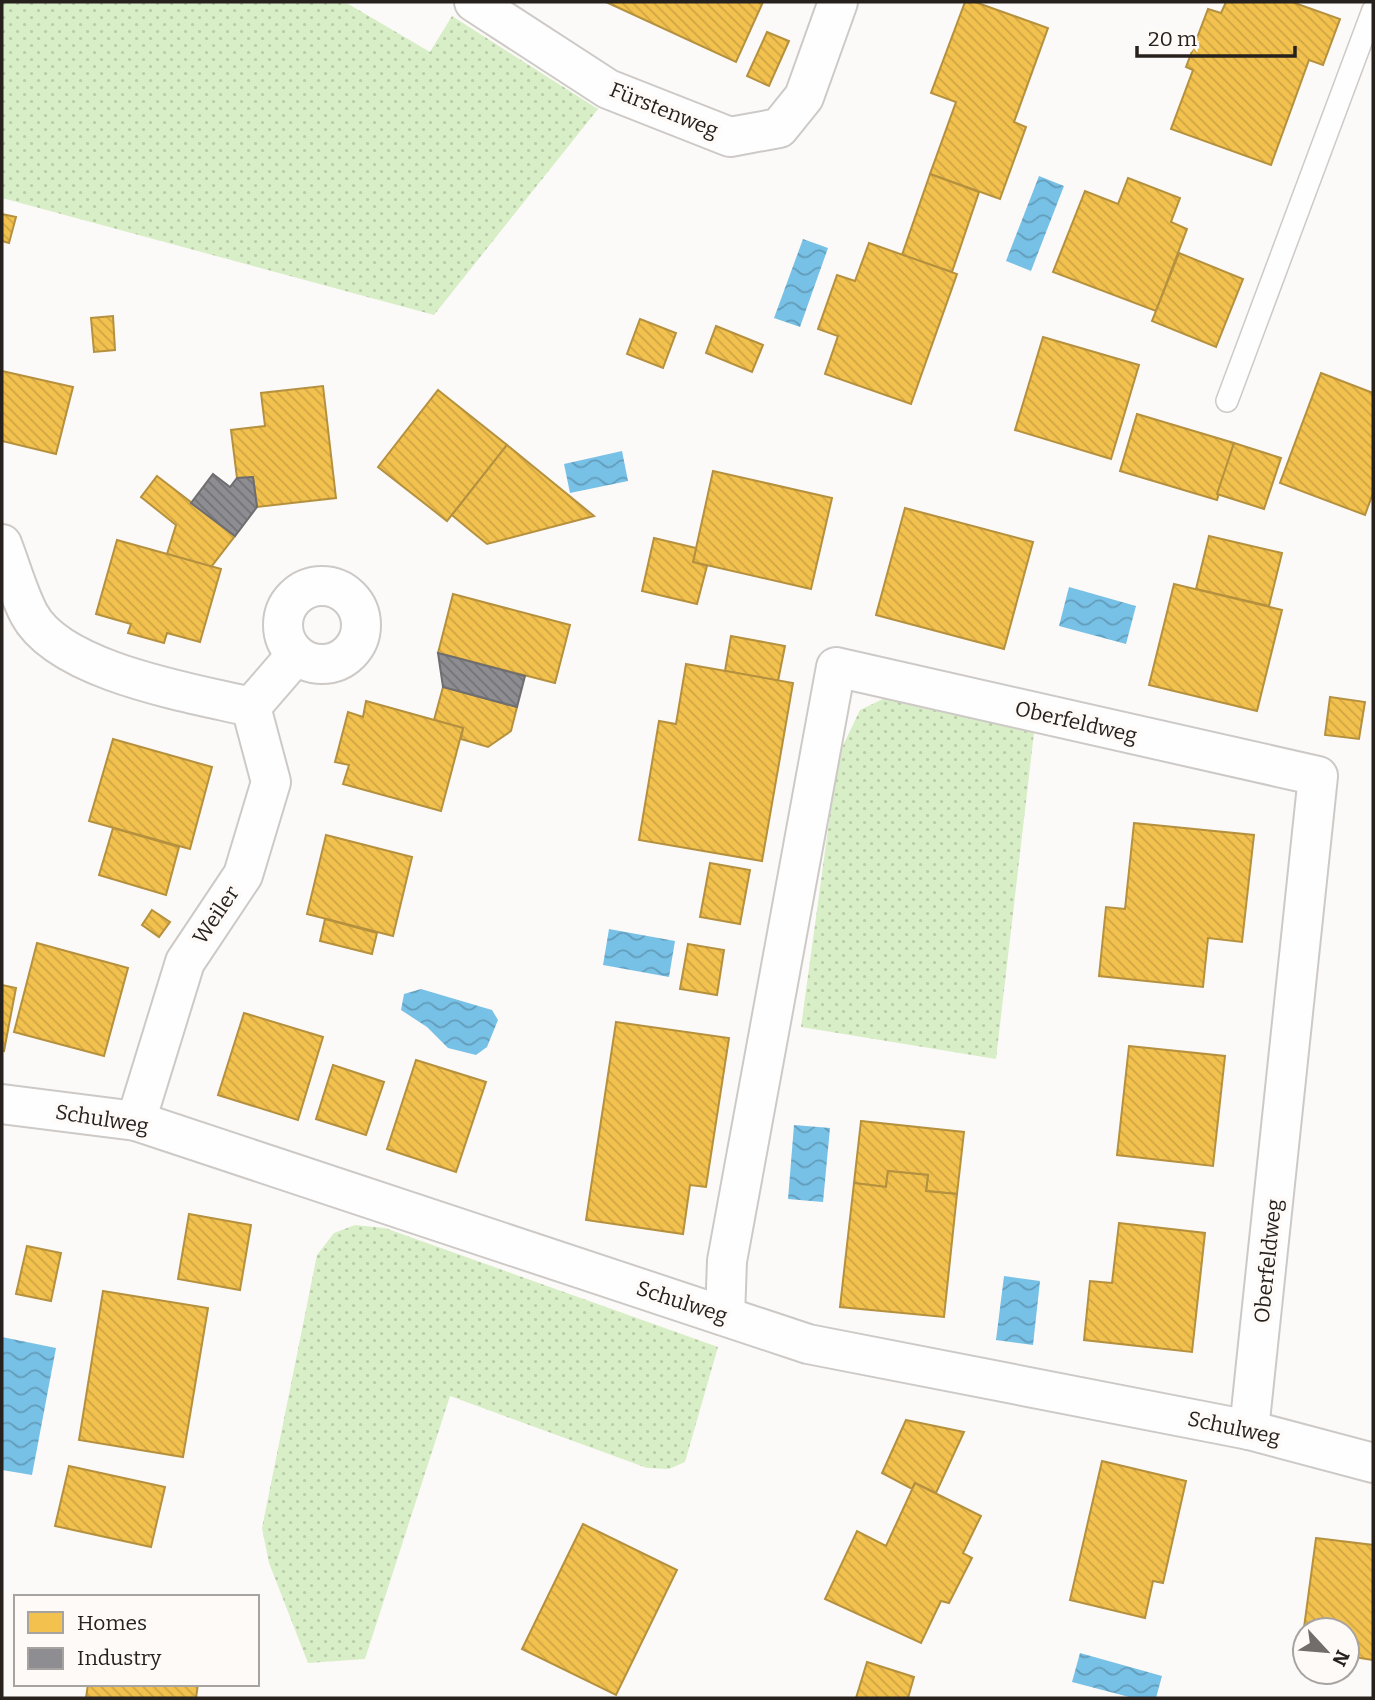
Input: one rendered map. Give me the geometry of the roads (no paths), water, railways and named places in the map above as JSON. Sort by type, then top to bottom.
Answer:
[{"type":"street","name":"Fürstenweg","points":[[474,2],[607,89],[730,136],[779,128],[804,97],[838,2]]},
{"type":"street","points":[[2,544],[30,616],[66,651],[129,678],[251,707],[296,655]]},
{"type":"street","name":"Oberfeldweg","points":[[724,1316],[727,1261],[836,667],[1318,776],[1249,1430]]},
{"type":"street","name":"Weiler","points":[[136,1121],[185,962],[243,875],[271,782],[251,707]]},
{"type":"street","name":"Schulweg","points":[[2,1104],[136,1121],[808,1344],[1249,1430],[1373,1463]]},
{"type":"lane","points":[[1227,401],[1373,10]]},
{"type":"water","points":[[1039,176],[1064,186],[1031,271],[1006,261]]},
{"type":"water","points":[[803,239],[828,248],[800,327],[774,318]]},
{"type":"water","points":[[622,451],[628,481],[570,493],[564,464]]},
{"type":"water","points":[[1069,587],[1136,606],[1126,644],[1059,626]]},
{"type":"water","points":[[609,929],[675,941],[669,977],[603,965]]},
{"type":"water","points":[[421,989],[492,1010],[498,1020],[487,1047],[476,1055],[448,1048],[427,1027],[401,1010],[404,994]]},
{"type":"water","points":[[794,1125],[830,1128],[823,1202],[788,1199]]},
{"type":"water","points":[[1004,1276],[1040,1281],[1033,1345],[996,1340]]},
{"type":"water","points":[[2,1337],[56,1348],[32,1475],[2,1470]]},
{"type":"water","points":[[1080,1653],[1162,1676],[1156,1698],[1133,1698],[1072,1682]]}]
